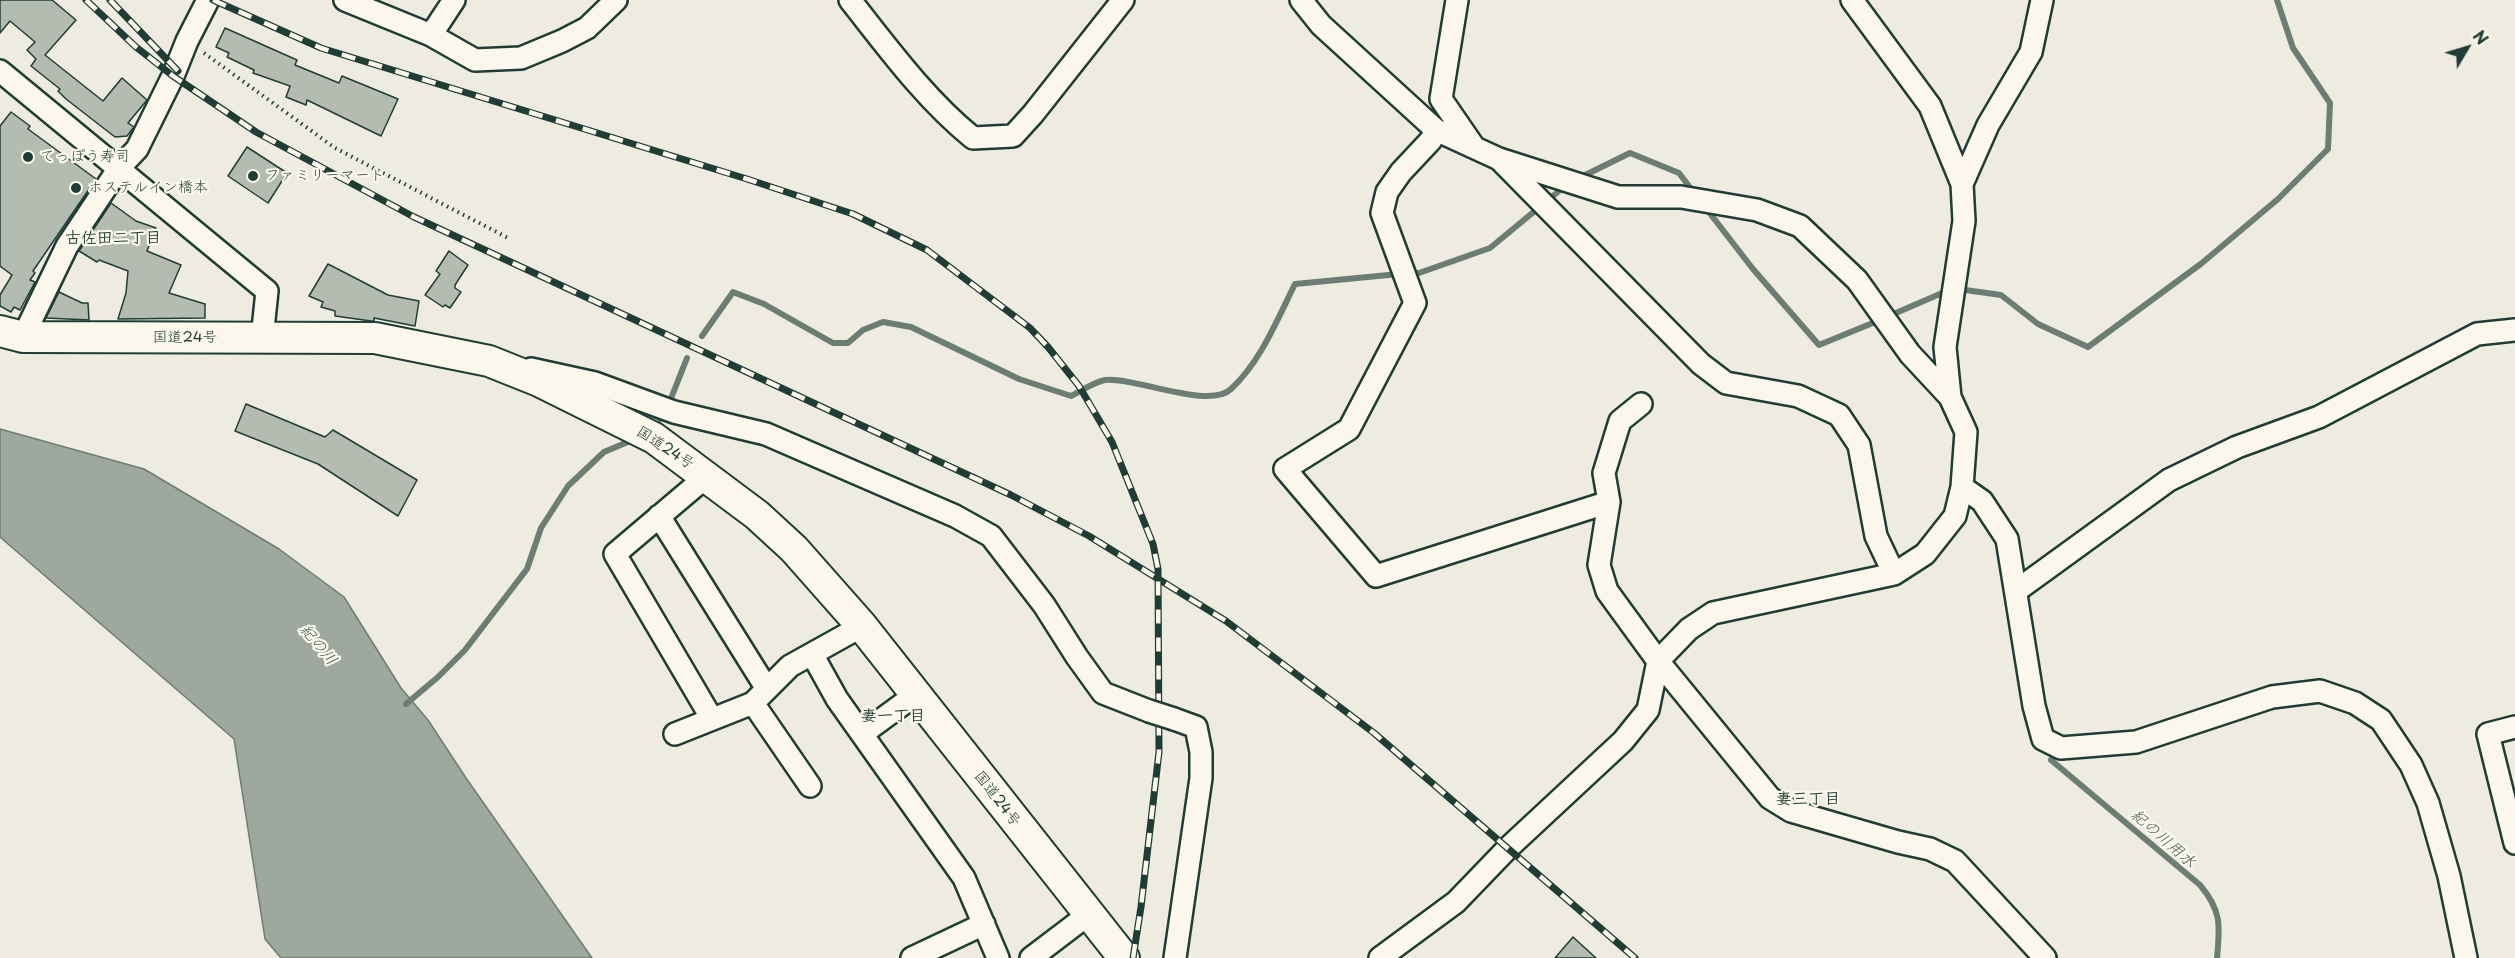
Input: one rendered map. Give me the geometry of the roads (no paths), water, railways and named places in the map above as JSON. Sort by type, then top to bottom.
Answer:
[{"type":"highway","name":"国道24号","points":[[11,334],[262,339],[375,338],[465,355],[507,368],[539,381],[654,438],[757,515],[794,549],[861,626],[1124,958]]},
{"type":"street","points":[[11,334],[119,168],[137,149],[208,0]]},
{"type":"street","points":[[345,0],[431,35],[475,60],[521,58],[587,28],[616,0]]},
{"type":"street","points":[[431,35],[454,0]]},
{"type":"street","points":[[850,0],[905,69],[950,119],[973,138],[1012,136],[1033,114],[1123,0]]},
{"type":"street","points":[[1301,0],[1321,25],[1436,130],[1499,159],[1618,197],[1681,197],[1757,210],[1800,226],[1857,280],[1910,354],[1950,397],[1966,432],[1962,487],[1955,516],[1925,554],[1894,574],[1713,612],[1689,629],[1658,661],[1648,710],[1623,741],[1508,848],[1456,902],[1380,958]]},
{"type":"street","points":[[1456,0],[1441,99],[1475,148]]},
{"type":"street","points":[[1852,0],[1930,106],[1962,184],[1964,222],[1945,347],[1950,397]]},
{"type":"street","points":[[1962,184],[1988,124],[2031,51],[2042,0]]},
{"type":"street","points":[[0,71],[267,291],[262,339]]},
{"type":"street","points":[[1436,130],[1431,140],[1401,172],[1387,192],[1382,213],[1415,303],[1349,429],[1285,469],[1376,576],[1609,502]]},
{"type":"street","points":[[1499,159],[1701,364],[1726,383],[1798,396],[1839,415],[1859,445],[1876,536],[1894,574]]},
{"type":"street","points":[[2016,591],[2169,480],[2237,447],[2319,417],[2477,334],[2515,330]]},
{"type":"street","points":[[507,368],[537,370],[595,383],[674,412],[766,434],[955,516],[991,536],[1044,605],[1103,693],[1196,727],[1202,752],[1201,778],[1175,958]]},
{"type":"street","points":[[1641,404],[1620,421],[1604,473],[1609,502],[1599,565],[1607,591],[1658,661],[1770,798],[1791,811],[1930,849],[1955,861],[2045,958]]},
{"type":"street","points":[[707,476],[615,554],[712,719]]},
{"type":"street","points":[[1962,487],[1982,501],[2007,539],[2034,706],[2043,739],[2061,748],[2136,742],[2272,697],[2320,692],[2355,703],[2381,720],[2411,765],[2428,803],[2449,876],[2466,958]]},
{"type":"street","points":[[659,516],[810,786]]},
{"type":"street","points":[[675,734],[760,696],[790,666],[861,626]]},
{"type":"street","points":[[812,654],[837,699],[964,878],[998,958]]},
{"type":"street","points":[[862,734],[915,695]]},
{"type":"street","points":[[2515,727],[2488,734],[2515,843]]},
{"type":"street","points":[[1031,958],[1097,923]]},
{"type":"street","points":[[912,958],[984,924]]},
{"type":"water","name":"紀の川","points":[[0,429],[144,469],[279,549],[344,597],[401,688],[428,720],[592,958],[281,958],[265,939],[234,739],[0,537]]},
{"type":"waterway","points":[[1958,289],[2001,295],[2038,324],[2088,347],[2202,263],[2278,199],[2328,149],[2330,103],[2293,48],[2277,0]]},
{"type":"waterway","points":[[1579,178],[1630,153],[1679,173],[1695,194]]},
{"type":"waterway","points":[[1410,273],[1419,273],[1490,248],[1565,186]]},
{"type":"waterway","points":[[1705,207],[1753,269],[1819,345],[1880,320]]},
{"type":"waterway","points":[[702,336],[733,292],[764,304],[833,343],[848,343],[863,330],[883,322],[911,327],[1019,379],[1071,396],[1105,380],[1118,380],[1190,395],[1221,395],[1242,378],[1260,353],[1295,284],[1399,274]]},
{"type":"waterway","points":[[1889,316],[1949,290]]},
{"type":"waterway","points":[[660,419],[664,416],[687,358]]},
{"type":"waterway","points":[[406,704],[465,650],[527,569],[541,528],[568,486],[604,452],[635,439]]},
{"type":"waterway","name":"紀の川用水","points":[[2051,760],[2200,885],[2212,903],[2218,919],[2217,958]]},
{"type":"railway","points":[[86,0],[136,47],[173,76],[256,132],[414,217],[1011,495],[1089,536],[1226,621],[1374,733],[1635,958]]},
{"type":"railway","points":[[110,0],[178,71]]},
{"type":"railway","points":[[213,0],[321,48],[747,179],[853,214],[927,250],[1030,328],[1079,386],[1112,442],[1153,544],[1158,569],[1159,752],[1133,958]]},
{"type":"place","name":"てっぽう寿司","points":[[28,157]]},
{"type":"place","name":"ファミリーマート","points":[[253,176]]},
{"type":"place","name":"ホステルイン橋本","points":[[76,188]]},
{"type":"district","name":"古佐田二丁目","points":[[113,239]]},
{"type":"district","name":"妻一丁目","points":[[893,717]]},
{"type":"district","name":"妻三丁目","points":[[1808,800]]}]
